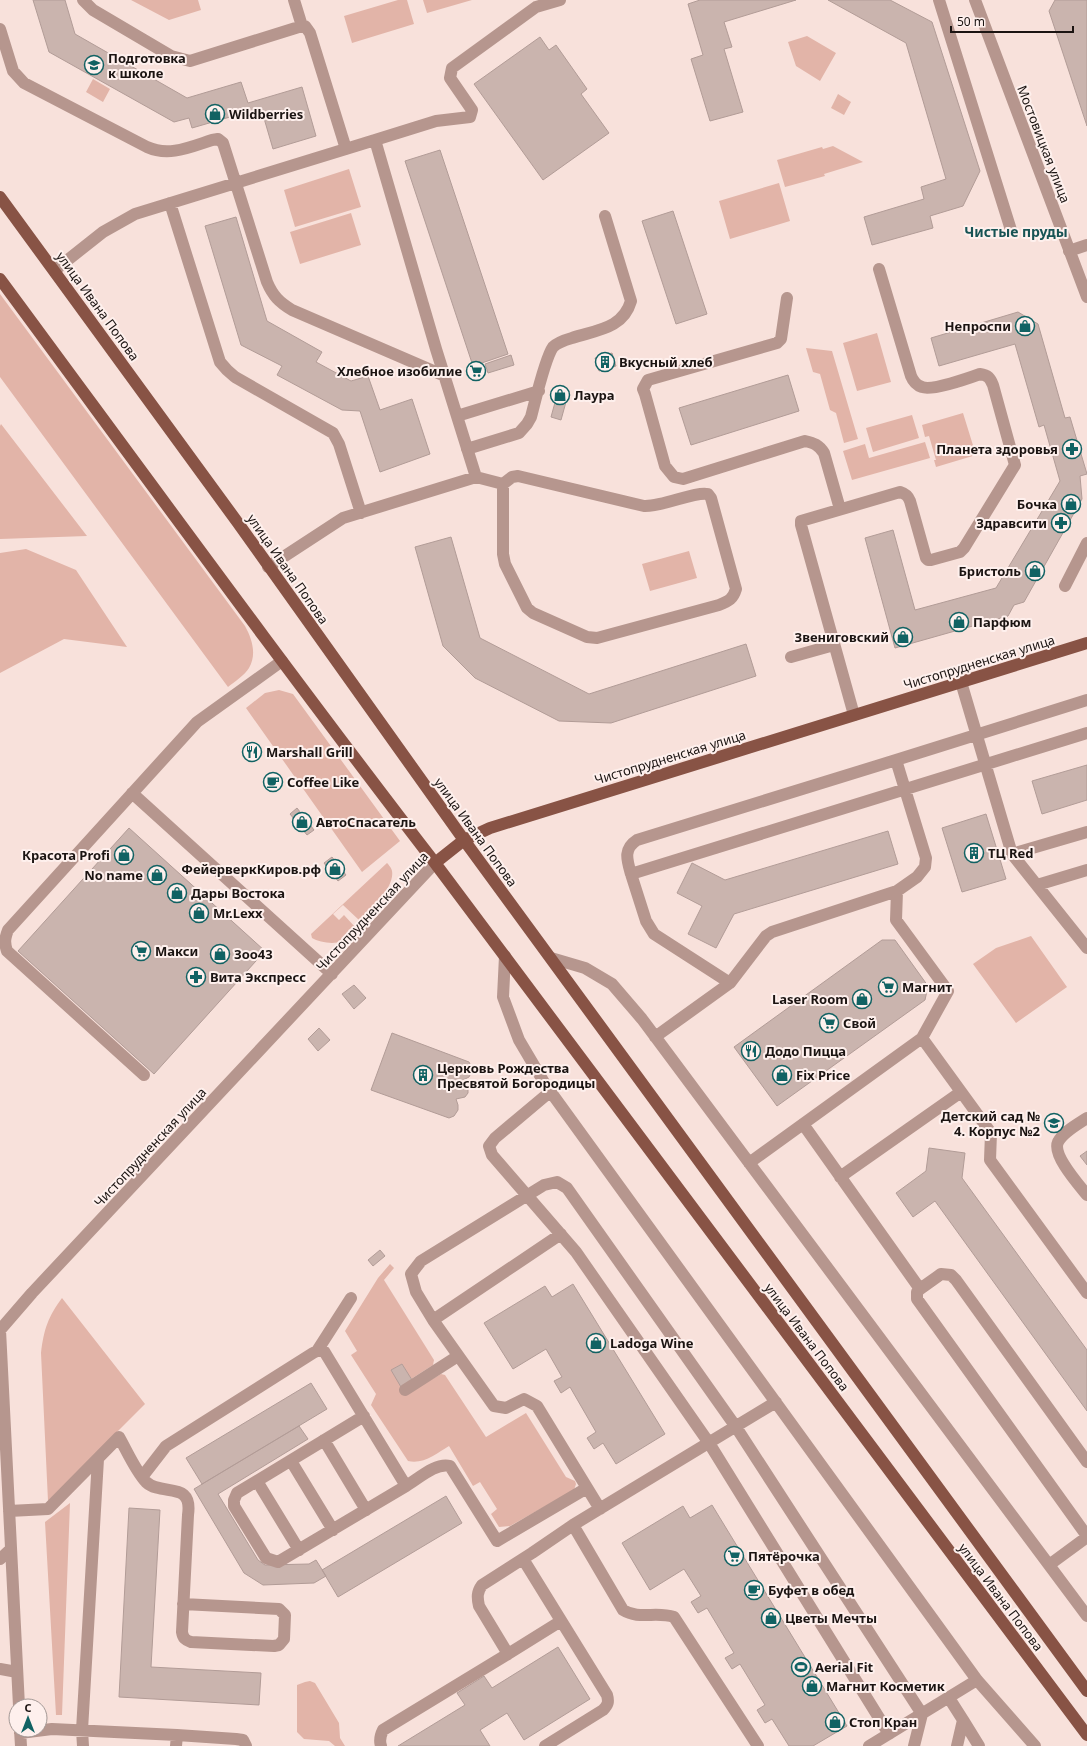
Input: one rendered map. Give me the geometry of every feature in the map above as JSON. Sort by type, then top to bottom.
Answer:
[{"type":"main road","name":"улица Ивана Попова","points":[[0,197],[55,270],[464,840],[1087,1691]]},
{"type":"main road","name":"улица Ивана Попова","points":[[0,279],[282,661],[505,956],[1087,1735]]},
{"type":"main road","name":"Чистопрудненская улица","points":[[435,863],[464,840],[490,828],[1087,643]]},
{"type":"street","points":[[83,0],[93,10],[171,56],[190,61],[302,26],[309,29],[346,149]]},
{"type":"street","points":[[294,0],[302,26]]},
{"type":"street","points":[[55,270],[103,232],[135,214],[436,121],[470,116],[472,110],[450,78],[452,68],[536,7],[560,0]]},
{"type":"street","points":[[939,0],[1011,230]]},
{"type":"street","name":"Мостовицкая улица","points":[[975,0],[1087,297]]},
{"type":"street","points":[[0,29],[13,71],[24,83],[156,151],[175,151],[218,139],[223,142],[267,282],[272,293],[279,302],[292,310],[445,376]]},
{"type":"street","points":[[375,140],[476,477]]},
{"type":"street","points":[[170,204],[220,362],[235,377],[333,433],[339,444],[361,513]]},
{"type":"street","points":[[467,448],[519,433],[531,417],[549,355],[557,344],[563,340],[612,325],[622,319],[628,311],[631,302],[605,216]]},
{"type":"street","points":[[1069,251],[1087,245]]},
{"type":"street","points":[[854,715],[800,523],[803,520],[840,509],[900,492],[904,493],[910,500],[926,558],[931,560],[960,552],[964,548],[1015,465],[991,379],[986,375],[980,374],[932,388],[923,388],[914,382],[879,269]]},
{"type":"street","points":[[787,298],[782,339],[777,344],[648,380],[643,389],[665,466],[674,477],[683,479],[805,442],[814,443],[820,447],[824,453],[840,509]]},
{"type":"street","points":[[457,416],[539,391]]},
{"type":"street","points":[[518,476],[644,506],[656,506],[700,494],[708,494],[711,498],[736,588],[734,596],[730,601],[719,605],[597,638],[587,637],[534,613],[526,608],[504,559],[502,547],[504,484],[512,477],[518,476]]},
{"type":"street","points":[[268,567],[343,518],[476,477],[504,484]]},
{"type":"street","points":[[1065,586],[1087,543]]},
{"type":"street","points":[[791,656],[834,645]]},
{"type":"street","points":[[144,1075],[7,951],[5,938],[8,930],[197,722],[282,661]]},
{"type":"street","points":[[961,682],[1012,854],[1087,948]]},
{"type":"street","points":[[730,982],[654,934],[649,928],[626,859],[630,844],[637,840],[1087,700]]},
{"type":"street","points":[[631,874],[1087,733]]},
{"type":"street","points":[[655,1037],[730,982],[766,936],[772,932],[897,891],[917,878],[924,867],[926,858],[896,760]]},
{"type":"street","points":[[132,793],[332,974]]},
{"type":"street","points":[[1012,854],[1087,832]]},
{"type":"street","name":"Чистопрудненская улица","points":[[19,1698],[0,1330],[32,1293],[435,863]]},
{"type":"street","points":[[1037,885],[1087,870]]},
{"type":"street","points":[[749,1163],[922,1038],[948,992],[896,920],[897,891]]},
{"type":"street","points":[[505,956],[503,997],[519,1040],[551,1091],[977,1680],[1035,1746]]},
{"type":"street","points":[[551,958],[585,968],[612,984],[655,1037],[1049,1565],[1085,1609]]},
{"type":"street","points":[[922,1038],[991,1133],[990,1160],[1087,1293]]},
{"type":"street","points":[[551,1091],[495,1138],[489,1146],[492,1154],[576,1252],[709,1443],[889,1734]]},
{"type":"street","points":[[840,1177],[961,1092]]},
{"type":"street","points":[[1087,1118],[1064,1135],[1058,1142],[1056,1150],[1061,1160],[1087,1195]]},
{"type":"street","points":[[803,1124],[920,1288]]},
{"type":"street","points":[[600,1509],[537,1406],[524,1399],[506,1408],[494,1406],[433,1320],[416,1292],[411,1274],[421,1261],[544,1185],[556,1182],[567,1188],[736,1427],[922,1714],[914,1746]]},
{"type":"street","points":[[433,1320],[561,1234]]},
{"type":"street","points":[[1049,1565],[1087,1537],[917,1299],[917,1292],[920,1288],[940,1274],[951,1275],[956,1280],[1087,1462]]},
{"type":"street","points":[[142,1477],[166,1446],[317,1351],[351,1298]]},
{"type":"street","points":[[317,1351],[324,1351],[406,1486]]},
{"type":"street","points":[[405,1390],[458,1356]]},
{"type":"street","points":[[508,1654],[479,1606],[477,1598],[482,1584],[523,1559],[573,1525],[776,1402]]},
{"type":"street","points":[[364,1416],[237,1493],[234,1500],[234,1506],[266,1558],[278,1562],[436,1468],[445,1465],[450,1466],[497,1541],[587,1488]]},
{"type":"street","points":[[8,1511],[48,1509],[119,1437],[142,1477],[147,1482],[157,1488],[176,1490],[183,1495],[187,1501],[189,1508],[183,1604],[182,1632],[186,1640],[274,1646],[279,1645],[284,1639],[285,1615],[279,1609],[183,1604]]},
{"type":"street","points":[[324,1440],[366,1510]]},
{"type":"street","points":[[83,1746],[82,1730],[98,1459]]},
{"type":"street","points":[[290,1461],[332,1530]]},
{"type":"street","points":[[257,1481],[299,1550]]},
{"type":"street","points":[[573,1525],[623,1610],[629,1614],[638,1616],[659,1614],[674,1617],[758,1746]]},
{"type":"street","points":[[0,1559],[10,1549]]},
{"type":"street","points":[[523,1559],[607,1695],[608,1701],[607,1706],[603,1710],[545,1746]]},
{"type":"street","points":[[381,1746],[380,1735],[384,1730],[561,1621]]},
{"type":"street","points":[[0,1669],[17,1672]]},
{"type":"street","points":[[869,1746],[977,1680]]},
{"type":"street","points":[[949,1698],[979,1746]]},
{"type":"street","points":[[957,1746],[963,1720]]},
{"type":"street","points":[[48,1730],[82,1730],[176,1741],[236,1739],[243,1740],[246,1746]]},
{"type":"shaded area","points":[[131,0],[198,0],[201,10],[169,20]]},
{"type":"shaded area","points":[[398,0],[407,0],[414,24],[352,43],[344,16]]},
{"type":"shaded area","points":[[423,0],[472,0],[427,13]]},
{"type":"shaded area","points":[[807,36],[836,53],[820,81],[796,66],[788,42]]},
{"type":"shaded area","points":[[93,79],[110,89],[103,102],[86,92]]},
{"type":"shaded area","points":[[838,94],[851,102],[844,115],[831,108]]},
{"type":"shaded area","points":[[833,146],[863,162],[824,174],[825,176],[785,187],[777,160],[822,147],[823,149]]},
{"type":"shaded area","points":[[349,169],[361,207],[295,227],[284,190]]},
{"type":"shaded area","points":[[779,183],[790,221],[730,239],[719,201]]},
{"type":"shaded area","points":[[351,213],[361,245],[300,264],[290,232]]},
{"type":"shaded area","points":[[0,294],[245,626],[253,647],[253,657],[249,668],[245,673],[228,687],[0,377]]},
{"type":"shaded area","points":[[877,333],[891,382],[857,391],[843,343]]},
{"type":"shaded area","points":[[806,348],[832,351],[858,439],[844,443],[836,413],[830,410],[820,374],[813,372]]},
{"type":"shaded area","points":[[963,413],[976,455],[936,467],[934,460],[936,460],[929,436],[925,437],[922,425]]},
{"type":"shaded area","points":[[912,415],[919,438],[873,452],[866,428]]},
{"type":"shaded area","points":[[1,424],[87,536],[0,539]]},
{"type":"shaded area","points":[[925,442],[930,458],[852,480],[843,451],[865,444],[869,458]]},
{"type":"shaded area","points":[[26,549],[76,570],[127,647],[64,639],[0,673],[0,553]]},
{"type":"shaded area","points":[[689,551],[697,578],[650,591],[642,564]]},
{"type":"shaded area","points":[[279,690],[293,694],[400,841],[362,872],[246,708],[265,693]]},
{"type":"shaded area","points":[[387,863],[392,871],[390,884],[381,898],[360,921],[343,905],[333,914],[339,920],[344,915],[355,927],[347,936],[341,941],[334,943],[322,942],[312,938],[311,934]]},
{"type":"shaded area","points":[[1031,936],[1067,987],[1016,1023],[973,964],[996,948]]},
{"type":"shaded area","points":[[390,1264],[394,1268],[384,1280],[434,1360],[433,1365],[411,1379],[402,1364],[391,1370],[406,1394],[441,1374],[445,1375],[486,1437],[526,1413],[566,1477],[575,1481],[576,1484],[574,1490],[510,1526],[499,1527],[491,1514],[497,1509],[480,1482],[473,1486],[449,1446],[424,1460],[414,1462],[408,1461],[371,1405],[376,1394],[351,1355],[357,1351],[345,1331],[378,1278]]},
{"type":"shaded area","points":[[62,1298],[145,1404],[48,1501],[41,1353],[47,1324],[53,1311]]},
{"type":"shaded area","points":[[70,1503],[62,1715],[56,1715],[45,1522]]},
{"type":"shaded area","points":[[310,1681],[315,1683],[339,1723],[340,1738],[345,1746],[335,1746],[329,1741],[304,1739],[297,1732],[297,1685]]},
{"type":"building","points":[[33,0],[65,0],[75,34],[187,98],[241,82],[248,103],[302,87],[316,136],[273,149],[261,108],[192,128],[189,118],[174,122],[49,52]]},
{"type":"building","points":[[700,0],[796,0],[724,22],[732,47],[724,49],[743,112],[710,121],[691,59],[703,55],[688,4]]},
{"type":"building","points":[[828,0],[890,0],[932,22],[980,171],[963,206],[930,216],[933,228],[872,245],[864,217],[924,199],[921,187],[946,179],[906,43]]},
{"type":"building","points":[[1055,0],[1087,0],[1087,126],[1049,11]]},
{"type":"building","points":[[540,37],[549,50],[556,45],[587,89],[581,94],[609,133],[543,180],[474,84]]},
{"type":"building","points":[[440,150],[508,354],[473,366],[405,161]]},
{"type":"building","points":[[673,211],[707,314],[676,324],[642,221]]},
{"type":"building","points":[[236,217],[267,321],[322,352],[316,362],[351,381],[368,376],[380,410],[412,399],[430,454],[380,472],[360,411],[342,410],[277,375],[282,366],[241,345],[205,226]]},
{"type":"building","points":[[1018,312],[1038,324],[1065,418],[1070,417],[1087,474],[1080,476],[1082,499],[1024,602],[1014,605],[1008,616],[895,648],[865,538],[893,530],[915,610],[996,588],[1060,481],[1044,425],[1039,427],[1015,344],[939,366],[931,338]]},
{"type":"building","name":"Вкусный хлеб","points":[[612,353],[616,366],[599,371],[595,358]]},
{"type":"building","points":[[511,355],[514,365],[488,373],[485,364]]},
{"type":"building","name":"Хлебное изобилие","points":[[482,365],[485,374],[471,378],[468,369]]},
{"type":"building","points":[[788,375],[799,411],[691,445],[679,408]]},
{"type":"building","points":[[559,388],[569,391],[561,420],[551,417]]},
{"type":"building","points":[[451,537],[480,638],[589,694],[746,644],[756,676],[611,723],[559,721],[475,678],[443,646],[415,547]]},
{"type":"building","name":"Marshall Grill","points":[[251,745],[258,755],[253,759],[245,749]]},
{"type":"building","points":[[1087,765],[1087,800],[1042,814],[1032,781]]},
{"type":"building","name":"Coffee Like","points":[[274,776],[279,784],[273,788],[268,781]]},
{"type":"building","name":"АвтоСпасатель","points":[[297,808],[314,830],[307,835],[290,814]]},
{"type":"building","name":"ТЦ Red","points":[[986,814],[1006,879],[962,892],[942,828]]},
{"type":"building","name":"Макси","points":[[129,828],[265,951],[154,1074],[18,951]]},
{"type":"building","points":[[888,831],[898,864],[734,914],[716,948],[688,934],[702,906],[677,893],[692,863],[725,880]]},
{"type":"building","name":"ФейерверкКиров.рф","points":[[332,857],[346,875],[338,881],[324,863]]},
{"type":"building","name":"Свой","points":[[882,940],[895,940],[928,986],[925,1000],[777,1106],[734,1047]]},
{"type":"building","points":[[354,985],[366,998],[354,1009],[342,994]]},
{"type":"building","points":[[319,1028],[330,1040],[318,1051],[308,1039]]},
{"type":"building","name":"Церковь Рождества Пресвятой Богородицы","points":[[392,1033],[469,1062],[472,1068],[471,1073],[469,1077],[463,1080],[468,1085],[468,1093],[465,1097],[456,1099],[458,1110],[454,1116],[449,1118],[371,1090]]},
{"type":"building","points":[[929,1148],[965,1153],[962,1178],[1087,1350],[1087,1411],[935,1201],[913,1217],[896,1193],[926,1171]]},
{"type":"building","points":[[1087,1151],[1087,1165],[1080,1156]]},
{"type":"building","points":[[380,1250],[385,1256],[373,1266],[368,1260]]},
{"type":"building","points":[[573,1284],[665,1434],[616,1464],[603,1443],[594,1449],[587,1438],[596,1432],[570,1387],[561,1393],[554,1381],[562,1377],[546,1349],[513,1369],[484,1323],[545,1286],[552,1297]]},
{"type":"building","points":[[402,1364],[412,1380],[401,1387],[391,1370]]},
{"type":"building","points":[[311,1383],[327,1409],[202,1484],[186,1458]]},
{"type":"building","points":[[299,1426],[308,1439],[218,1494],[258,1560],[265,1565],[309,1564],[316,1560],[326,1576],[314,1583],[263,1585],[244,1573],[194,1489]]},
{"type":"building","points":[[446,1496],[462,1523],[338,1597],[322,1570]]},
{"type":"building","points":[[712,1505],[847,1726],[813,1746],[789,1746],[772,1719],[765,1723],[757,1710],[765,1705],[740,1664],[732,1669],[725,1658],[734,1653],[707,1608],[698,1613],[691,1602],[701,1596],[684,1569],[650,1590],[622,1543],[683,1506],[690,1518]]},
{"type":"building","points":[[129,1508],[160,1510],[151,1667],[261,1673],[259,1705],[119,1697]]},
{"type":"building","points":[[558,1647],[590,1699],[524,1740],[507,1713],[480,1730],[490,1746],[398,1746],[465,1705],[457,1693],[484,1676],[492,1688]]},
{"type":"place","name":"Подготовка к школе","points":[[94,65]]},
{"type":"place","name":"Wildberries","points":[[215,114]]},
{"type":"place","name":"Непроспи","points":[[1025,326]]},
{"type":"place","name":"Вкусный хлеб","points":[[605,362]]},
{"type":"place","name":"Хлебное изобилие","points":[[476,371]]},
{"type":"place","name":"Лаура","points":[[560,395]]},
{"type":"place","name":"Планета здоровья","points":[[1072,449]]},
{"type":"place","name":"Бочка","points":[[1071,504]]},
{"type":"place","name":"Здравсити","points":[[1061,523]]},
{"type":"place","name":"Бристоль","points":[[1035,571]]},
{"type":"place","name":"Парфюм","points":[[959,622]]},
{"type":"place","name":"Звениговский","points":[[903,637]]},
{"type":"place","name":"Marshall Grill","points":[[252,752]]},
{"type":"place","name":"Coffee Like","points":[[273,782]]},
{"type":"place","name":"АвтоСпасатель","points":[[302,822]]},
{"type":"place","name":"ТЦ Red","points":[[974,853]]},
{"type":"place","name":"Красота Profi","points":[[124,855]]},
{"type":"place","name":"ФейерверкКиров.рф","points":[[335,869]]},
{"type":"place","name":"No name","points":[[157,875]]},
{"type":"place","name":"Дары Востока","points":[[177,893]]},
{"type":"place","name":"Mr.Lexx","points":[[199,913]]},
{"type":"place","name":"Макси","points":[[141,951]]},
{"type":"place","name":"Зоо43","points":[[220,954]]},
{"type":"place","name":"Вита Экспресс","points":[[196,977]]},
{"type":"place","name":"Магнит","points":[[888,987]]},
{"type":"place","name":"Laser Room","points":[[862,999]]},
{"type":"place","name":"Свой","points":[[829,1023]]},
{"type":"place","name":"Додо Пицца","points":[[751,1051]]},
{"type":"place","name":"Церковь Рождества Пресвятой Богородицы","points":[[423,1075]]},
{"type":"place","name":"Fix Price","points":[[782,1075]]},
{"type":"place","name":"Детский сад № 4. Корпус №2","points":[[1054,1123]]},
{"type":"place","name":"Ladoga Wine","points":[[596,1343]]},
{"type":"place","name":"Пятёрочка","points":[[734,1556]]},
{"type":"place","name":"Буфет в обед","points":[[754,1590]]},
{"type":"place","name":"Цветы Мечты","points":[[771,1618]]},
{"type":"place","name":"Aerial Fit","points":[[801,1667]]},
{"type":"place","name":"Магнит Косметик","points":[[812,1686]]},
{"type":"place","name":"Стоп Кран","points":[[835,1722]]},
{"type":"district","name":"Чистые пруды","points":[[1016,231]]}]
